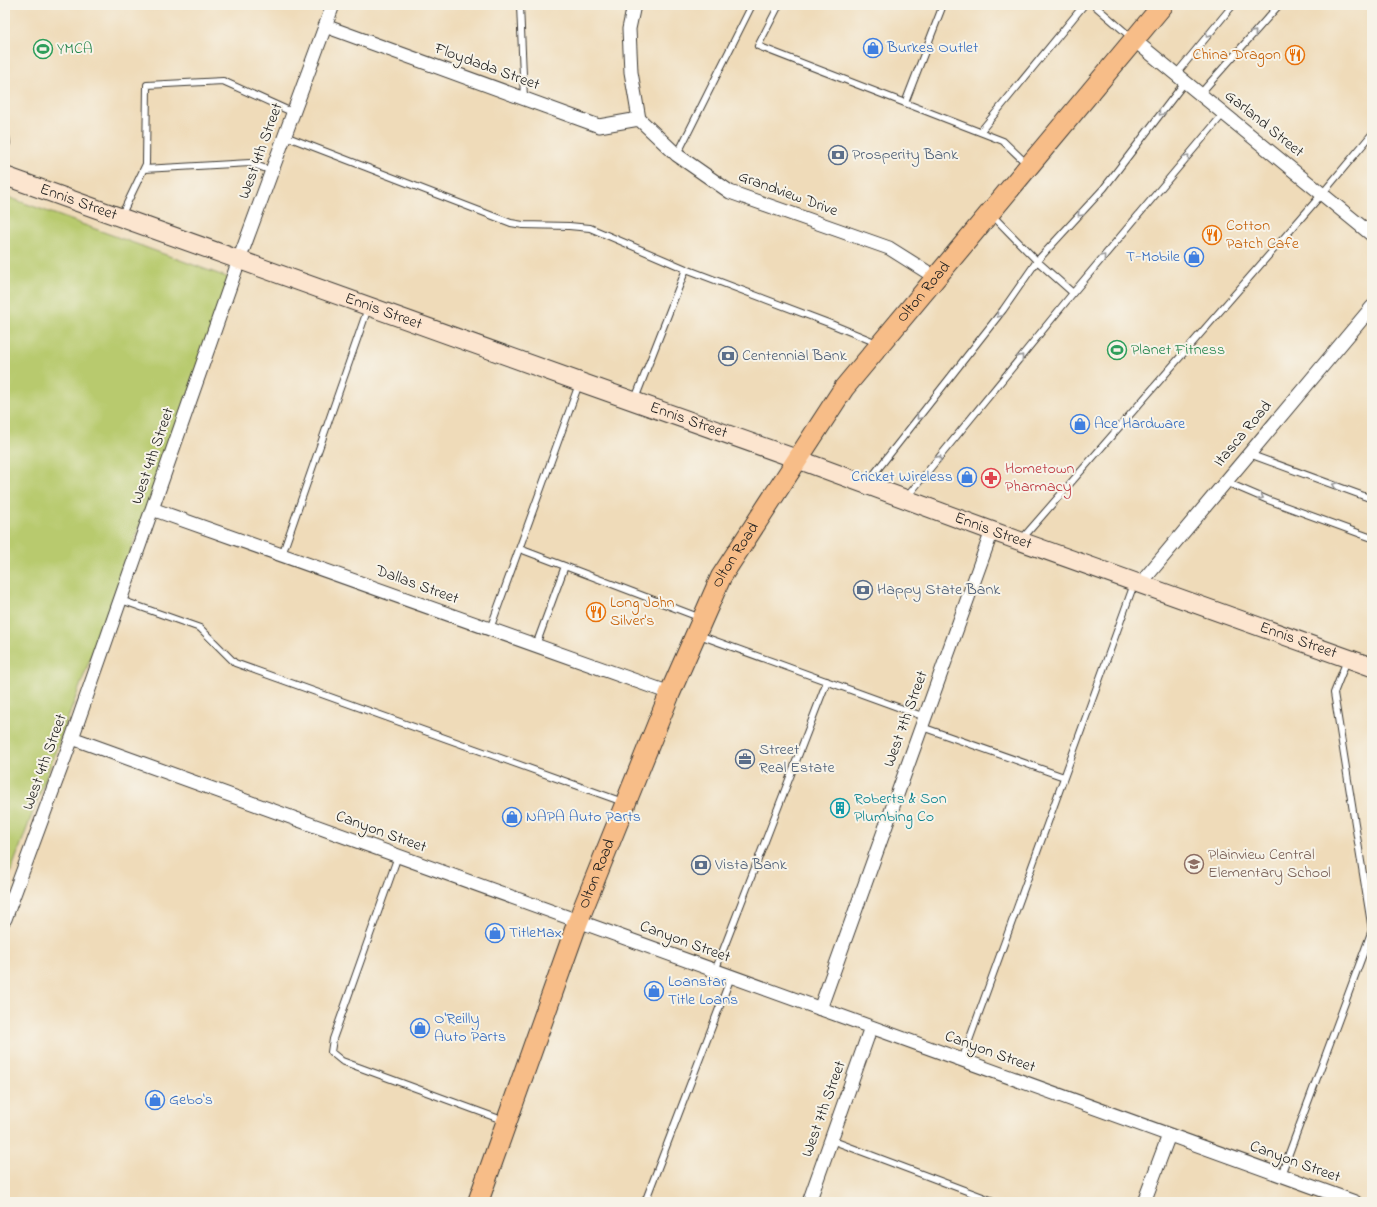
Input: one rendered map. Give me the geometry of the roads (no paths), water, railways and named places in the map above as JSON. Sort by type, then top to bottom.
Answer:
[{"type":"main road","name":"Olton Road","points":[[478,1202],[578,921],[670,693],[721,577],[844,388],[1163,5]]},
{"type":"main road","name":"Ennis Street","points":[[5,176],[797,459],[992,531],[1372,667]]},
{"type":"street","name":"West 4th Street","points":[[5,919],[72,738],[239,260],[333,5]]},
{"type":"street","points":[[634,5],[629,29],[631,72],[639,119]]},
{"type":"street","name":"Floydada Street","points":[[325,26],[599,126],[639,119]]},
{"type":"street","name":"Garland Street","points":[[1134,40],[1372,235]]},
{"type":"street","name":"Grandview Drive","points":[[639,119],[677,155],[730,192],[889,248],[935,277]]},
{"type":"street","name":"Itasca Road","points":[[1138,582],[1226,482],[1372,307]]},
{"type":"street","name":"Dallas Street","points":[[152,508],[670,693]]},
{"type":"street","name":"West 7th Street","points":[[820,1009],[992,531]]},
{"type":"street","name":"Canyon Street","points":[[72,738],[1355,1202]]},
{"type":"street","name":"West 7th Street","points":[[809,1202],[872,1027]]},
{"type":"street","points":[[1144,1202],[1169,1135]]},
{"type":"lane","points":[[520,5],[524,98]]},
{"type":"lane","points":[[677,155],[752,5]]},
{"type":"lane","points":[[779,5],[758,46],[1003,141],[1029,166]]},
{"type":"lane","points":[[905,103],[943,5]]},
{"type":"lane","points":[[980,132],[1084,5]]},
{"type":"lane","points":[[1094,5],[1134,40]]},
{"type":"lane","points":[[866,484],[1003,310],[1036,261],[1104,188],[1232,5]]},
{"type":"lane","points":[[1200,94],[1279,5]]},
{"type":"lane","points":[[121,218],[146,164],[147,85],[223,81],[294,113]]},
{"type":"lane","points":[[905,499],[1224,113]]},
{"type":"lane","points":[[5,129],[7,142],[5,148]]},
{"type":"lane","points":[[1020,541],[1322,194],[1372,134]]},
{"type":"lane","points":[[285,136],[511,223],[523,225],[590,228],[686,269],[831,324],[880,345]]},
{"type":"lane","points":[[144,169],[250,163],[272,171]]},
{"type":"lane","points":[[989,213],[1036,261],[1073,294]]},
{"type":"lane","points":[[634,402],[686,269]]},
{"type":"lane","points":[[282,555],[368,306]]},
{"type":"lane","points":[[490,629],[580,382]]},
{"type":"lane","points":[[1249,454],[1372,499]]},
{"type":"lane","points":[[1226,482],[1268,500],[1372,538]]},
{"type":"lane","points":[[520,548],[565,566],[923,722],[1064,777]]},
{"type":"lane","points":[[536,645],[565,566]]},
{"type":"lane","points":[[962,1060],[1064,777],[1138,582]]},
{"type":"lane","points":[[120,600],[200,628],[235,663],[625,803]]},
{"type":"lane","points":[[1281,1175],[1372,930],[1334,693],[1347,658]]},
{"type":"lane","points":[[715,971],[827,681]]},
{"type":"lane","points":[[398,856],[333,1039],[331,1052],[342,1061],[507,1121]]},
{"type":"lane","points":[[645,1202],[731,977]]},
{"type":"lane","points":[[831,1140],[996,1202]]},
{"type":"place","name":"Burkes Outlet","points":[[873,48]]},
{"type":"place","name":"YMCA","points":[[43,49]]},
{"type":"place","name":"China Dragon","points":[[1295,55]]},
{"type":"place","name":"Prosperity Bank","points":[[838,155]]},
{"type":"place","name":"Cotton Patch Cafe","points":[[1212,235]]},
{"type":"place","name":"T-Mobile","points":[[1194,257]]},
{"type":"place","name":"Planet Fitness","points":[[1117,350]]},
{"type":"place","name":"Centennial Bank","points":[[728,356]]},
{"type":"place","name":"Ace Hardware","points":[[1080,424]]},
{"type":"place","name":"Cricket Wireless","points":[[967,477]]},
{"type":"place","name":"Hometown Pharmacy","points":[[991,478]]},
{"type":"place","name":"Happy State Bank","points":[[863,590]]},
{"type":"place","name":"Long John Silver's","points":[[596,612]]},
{"type":"place","name":"Street Real Estate","points":[[745,759]]},
{"type":"place","name":"Roberts & Son Plumbing Co","points":[[840,808]]},
{"type":"place","name":"NAPA Auto Parts","points":[[512,817]]},
{"type":"place","name":"Plainview Central Elementary School","points":[[1194,864]]},
{"type":"place","name":"Vista Bank","points":[[701,865]]},
{"type":"place","name":"TitleMax","points":[[495,933]]},
{"type":"place","name":"Loanstar Title Loans","points":[[654,991]]},
{"type":"place","name":"O'Reilly Auto Parts","points":[[420,1028]]},
{"type":"place","name":"Gebo's","points":[[155,1100]]}]
